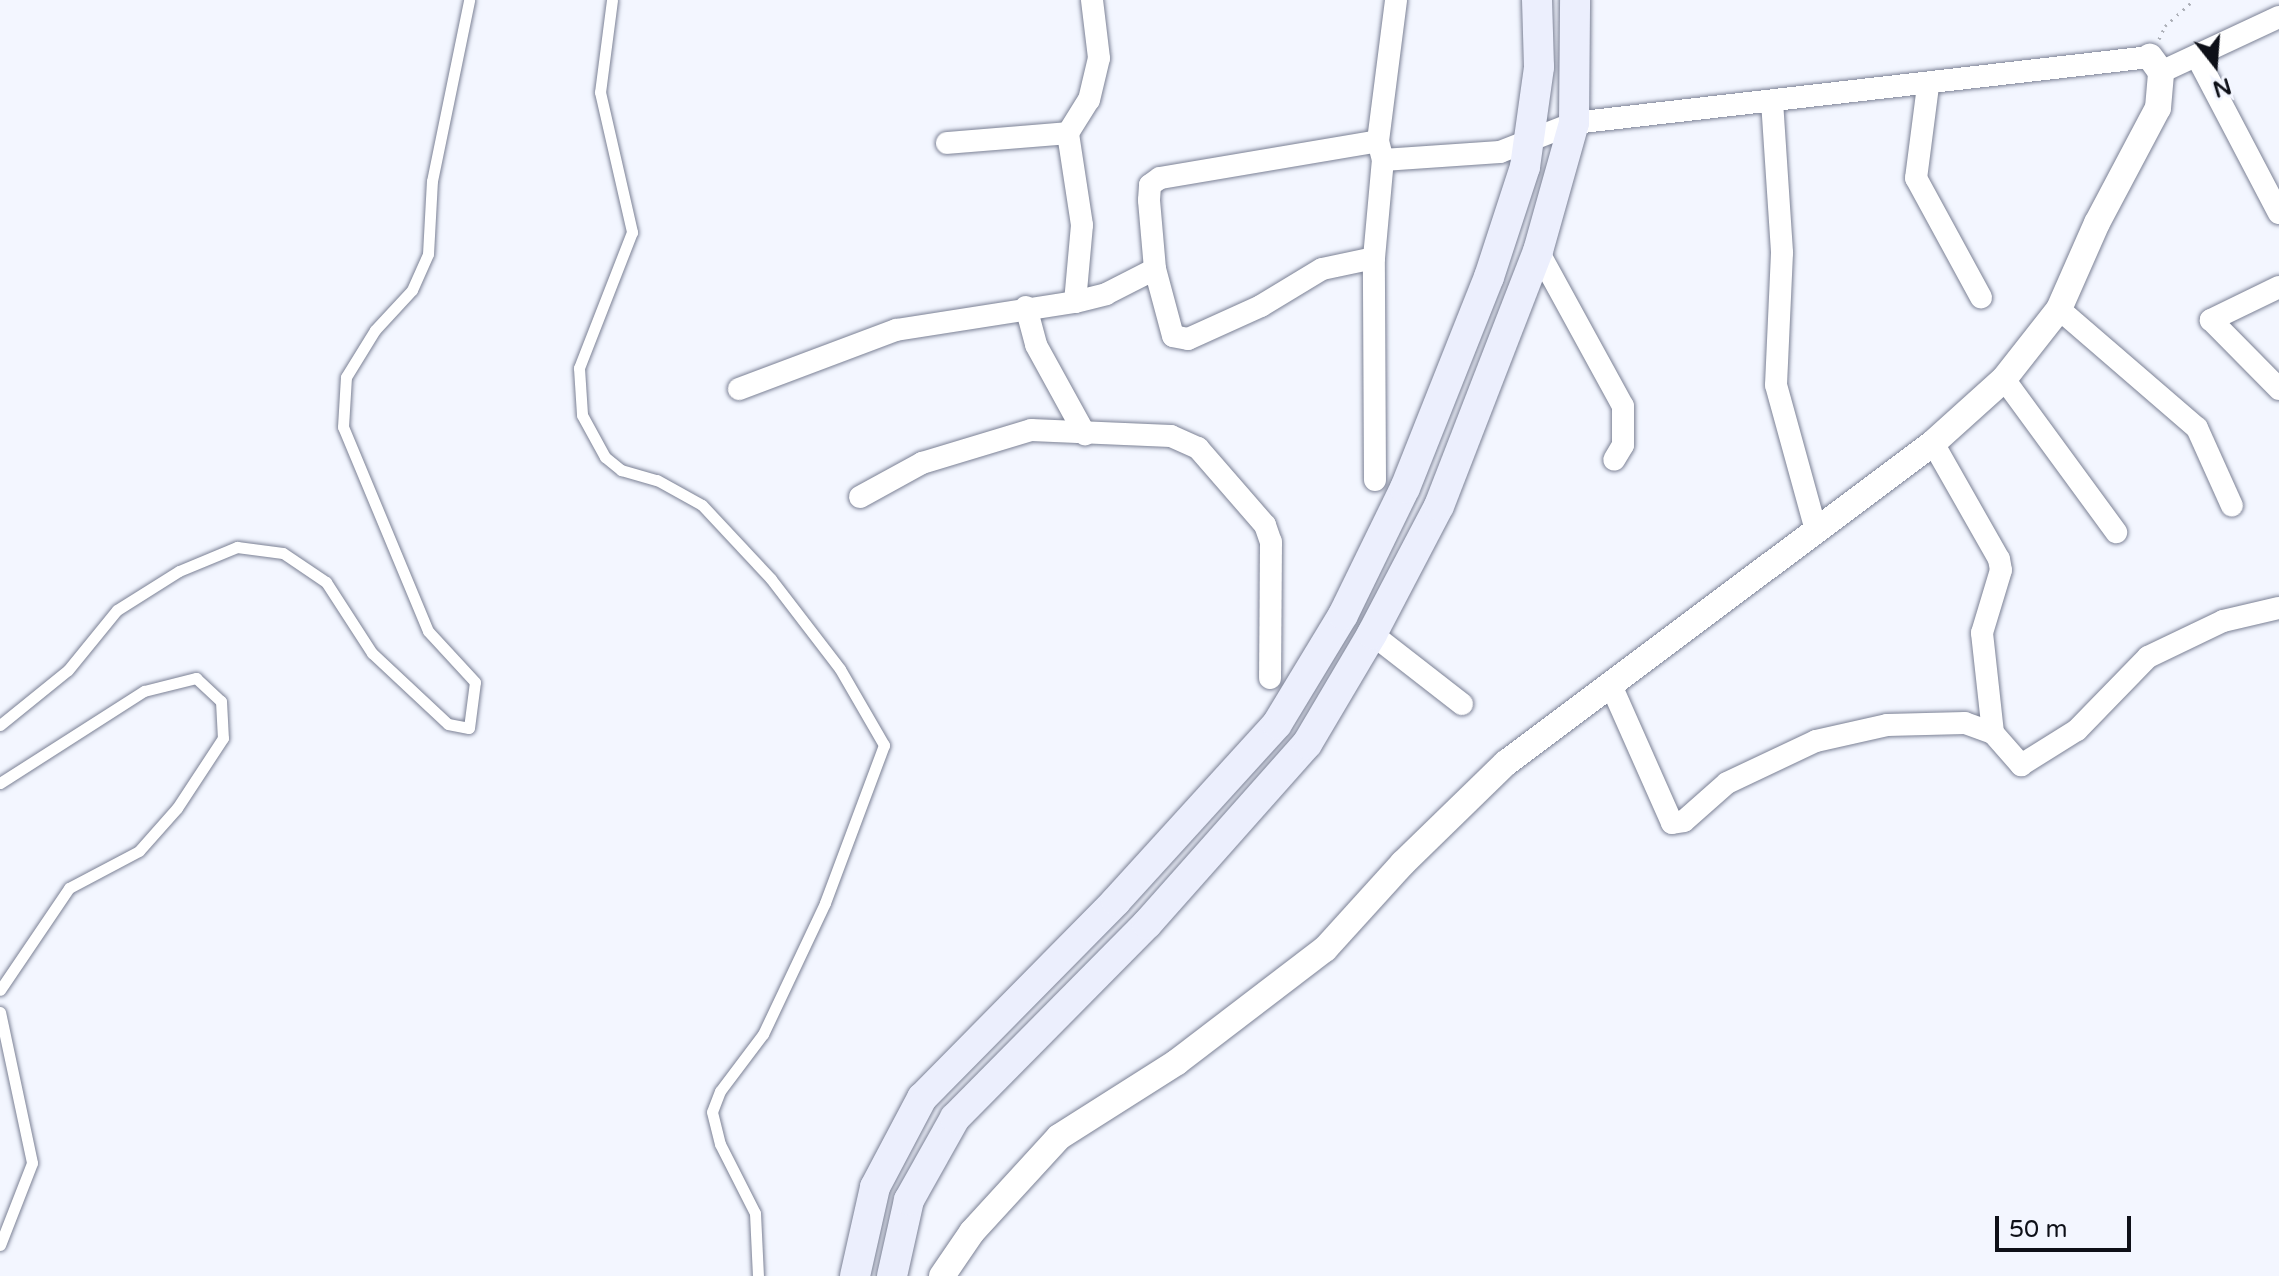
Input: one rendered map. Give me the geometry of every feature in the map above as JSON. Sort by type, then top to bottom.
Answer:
[{"type":"main road","points":[[855,1276],[875,1187],[922,1098],[1116,901],[1277,724],[1310,675],[1405,488],[1489,277],[1531,140],[1539,67],[1537,0]]},
{"type":"main road","points":[[892,1276],[909,1200],[955,1118],[1147,924],[1307,744],[1372,634],[1439,506],[1538,251],[1574,123],[1575,0]]},
{"type":"street","points":[[1075,302],[1082,225],[1068,133],[1089,100],[1099,58],[1092,0]]},
{"type":"street","points":[[1375,480],[1374,258],[1380,150],[1396,0]]},
{"type":"street","points":[[1374,258],[1322,269],[1261,306],[1188,339],[1173,336],[1155,269],[1150,185],[1160,178],[1380,150],[1500,152],[1574,123],[2198,59],[2279,17]]},
{"type":"street","points":[[2198,59],[2279,213]]},
{"type":"street","points":[[942,1276],[972,1232],[1059,1137],[1177,1062],[1325,949],[1403,863],[1506,763],[1815,527],[1933,443],[2004,379],[2059,309],[2097,223],[2158,108],[2156,65]]},
{"type":"street","points":[[1928,86],[1913,169],[1981,297]]},
{"type":"street","points":[[1772,101],[1782,253],[1776,385],[1815,527]]},
{"type":"street","points":[[947,143],[1068,133]]},
{"type":"street","points":[[1538,251],[1623,406],[1623,445],[1614,460]]},
{"type":"street","points":[[739,389],[896,330],[1026,307],[1075,302],[1106,294],[1155,269]]},
{"type":"street","points":[[2279,287],[2211,320],[2279,389]]},
{"type":"street","points":[[1026,307],[1036,345],[1085,434]]},
{"type":"street","points":[[2059,309],[2197,428],[2232,506]]},
{"type":"street","points":[[2004,379],[2116,532]]},
{"type":"street","points":[[860,497],[922,463],[1031,430],[1171,436],[1198,448],[1265,525],[1271,542],[1270,678]]},
{"type":"street","points":[[1933,443],[1999,559],[1982,633],[1993,733],[2012,760],[2029,764],[2077,730],[2148,657],[2223,621],[2279,608]]},
{"type":"street","points":[[1372,634],[1462,704]]},
{"type":"street","points":[[1610,683],[1672,823],[1684,821],[1727,783],[1816,741],[1887,725],[1965,723],[1993,733]]},
{"type":"lane","points":[[0,725],[68,670],[117,610],[179,571],[237,547],[283,553],[326,582],[372,653],[448,724],[469,728],[475,682],[428,631],[343,427],[346,377],[375,330],[412,290],[428,254],[432,181],[469,0]]},
{"type":"lane","points":[[612,0],[600,92],[632,232],[579,368],[582,415],[605,457],[621,470],[657,480],[702,505],[771,579],[840,669],[884,745],[825,903],[763,1034],[720,1091],[712,1112],[720,1144],[755,1213],[758,1276]]},
{"type":"lane","points":[[0,783],[144,691],[196,678],[221,701],[223,738],[177,808],[139,851],[69,888],[0,990]]},
{"type":"lane","points":[[0,1012],[32,1163],[0,1245]]},
{"type":"path","points":[[2156,65],[2165,26],[2194,0]]}]
